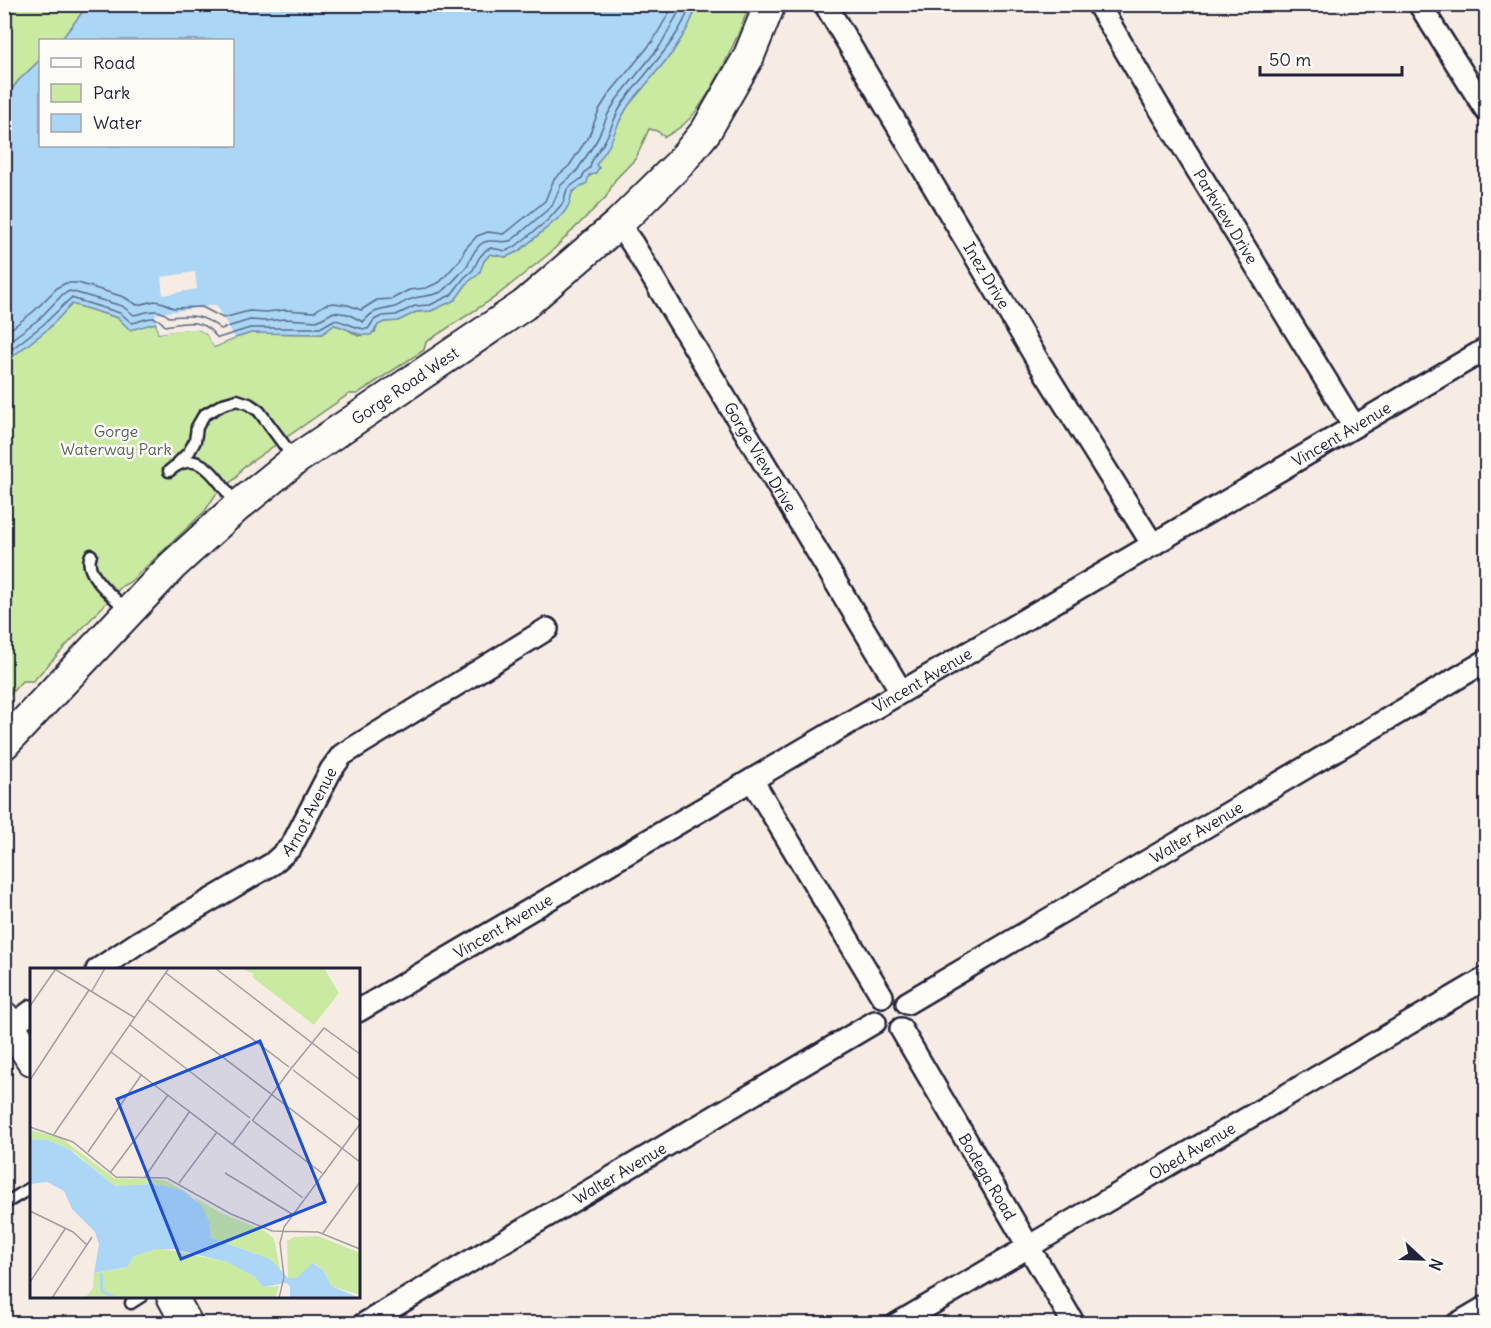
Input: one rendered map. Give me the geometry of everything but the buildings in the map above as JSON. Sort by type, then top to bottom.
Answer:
[{"type":"main road","name":"Gorge Road West","points":[[4,744],[172,566],[238,506],[295,460],[524,305],[618,224],[680,163],[706,131],[748,58],[770,4]]},
{"type":"main road","points":[[16,1018],[30,1055]]},
{"type":"main road","points":[[172,1298],[187,1323]]},
{"type":"street","name":"Inez Drive","points":[[825,4],[1038,361],[1154,544]]},
{"type":"street","name":"Parkview Drive","points":[[1098,4],[1354,426]]},
{"type":"street","points":[[1419,4],[1486,110]]},
{"type":"street","name":"Gorge View Drive","points":[[618,224],[632,243],[901,691]]},
{"type":"street","name":"Vincent Avenue","points":[[360,1010],[1486,349]]},
{"type":"street","name":"Arnot Avenue","points":[[99,968],[272,864],[291,847],[331,770],[342,755],[547,629]]},
{"type":"street","name":"Walter Avenue","points":[[908,1003],[1486,662]]},
{"type":"street","points":[[752,780],[882,996]]},
{"type":"street","name":"Obed Avenue","points":[[897,1323],[1486,978]]},
{"type":"street","points":[[896,994],[908,1003],[909,1017],[901,1029],[887,1031],[875,1022],[873,1008],[882,996],[896,994]]},
{"type":"street","name":"Walter Avenue","points":[[364,1323],[875,1022]]},
{"type":"street","name":"Bodega Road","points":[[901,1029],[1074,1323]]},
{"type":"street","points":[[1457,1323],[1486,1307]]},
{"type":"lane","points":[[170,471],[192,446],[197,427],[204,415],[237,400],[259,411],[295,460]]},
{"type":"lane","points":[[178,463],[189,460],[199,462],[209,469],[238,506]]},
{"type":"lane","points":[[91,555],[88,561],[91,573],[129,611]]},
{"type":"lane","points":[[9,1201],[30,1188]]},
{"type":"lane","points":[[131,1303],[139,1298]]},
{"type":"green space","points":[[4,5],[88,5],[62,39],[39,39],[39,61],[18,81],[5,99]]},
{"type":"green space","name":"Gorge Waterway Park","points":[[698,5],[749,5],[731,51],[694,114],[665,137],[649,129],[636,158],[615,180],[606,197],[550,253],[494,298],[426,342],[424,350],[357,394],[349,394],[242,468],[236,478],[216,494],[205,511],[130,582],[122,586],[33,681],[22,681],[5,700],[5,362],[48,329],[72,304],[118,318],[156,323],[158,333],[196,329],[207,335],[215,347],[251,333],[322,334],[334,325],[344,327],[358,336],[375,332],[378,325],[384,322],[398,321],[416,312],[431,311],[455,300],[468,282],[478,274],[490,254],[506,257],[519,251],[562,215],[569,205],[572,192],[599,168],[596,165],[628,106],[672,53]]},
{"type":"water","points":[[88,5],[698,5],[672,53],[628,106],[609,146],[596,165],[599,168],[595,174],[589,175],[587,183],[572,192],[569,205],[562,215],[519,251],[506,257],[490,254],[484,261],[479,274],[468,282],[455,300],[431,311],[416,312],[398,321],[384,322],[378,325],[371,335],[360,334],[334,325],[322,334],[251,333],[214,347],[206,334],[196,329],[158,333],[156,323],[130,330],[118,318],[72,304],[48,329],[5,362],[5,99],[18,81],[39,61],[39,147],[234,147],[234,39],[62,39]]},
{"type":"pier","points":[[195,272],[197,289],[163,295],[161,277]]},
{"type":"pier","points":[[216,305],[235,338],[214,347],[206,334],[200,330],[187,329],[158,333],[155,314]]}]
